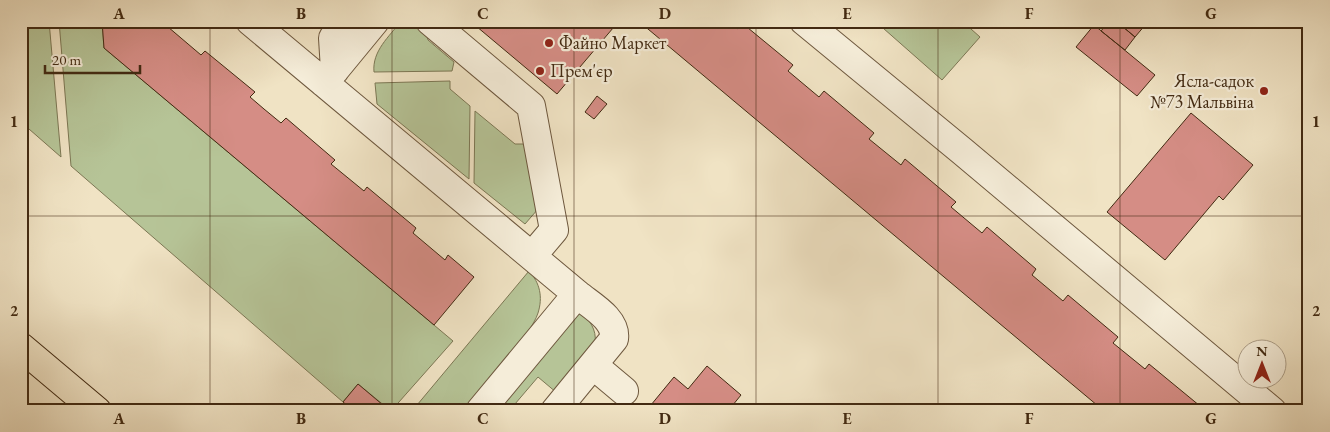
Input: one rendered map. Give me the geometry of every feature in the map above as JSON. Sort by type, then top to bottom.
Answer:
[{"type":"main road","points":[[21,348],[97,411]]},
{"type":"lane","points":[[250,21],[330,76],[532,256],[605,317],[615,332],[614,339],[555,411]]},
{"type":"lane","points":[[330,76],[333,38],[345,21]]},
{"type":"lane","points":[[330,76],[375,21]]},
{"type":"lane","points":[[430,21],[531,106],[554,230],[532,256]]},
{"type":"lane","points":[[804,21],[1272,411]]},
{"type":"lane","points":[[480,411],[577,294]]},
{"type":"lane","points":[[593,365],[624,391]]},
{"type":"green space","points":[[21,21],[49,21],[61,157],[21,122]]},
{"type":"green space","points":[[59,21],[102,21],[104,48],[453,341],[391,411],[358,384],[343,402],[71,166]]},
{"type":"green space","points":[[401,21],[415,22],[426,32],[428,40],[454,62],[452,71],[374,72],[378,51]]},
{"type":"green space","points":[[875,21],[962,21],[980,37],[942,80]]},
{"type":"green space","points":[[450,81],[450,89],[470,106],[469,179],[377,104],[375,83]]},
{"type":"green space","points":[[475,111],[515,144],[526,144],[538,209],[525,224],[474,183]]},
{"type":"green space","points":[[529,271],[536,280],[540,290],[538,313],[526,335],[504,363],[462,411],[412,411]]},
{"type":"green space","points":[[580,310],[594,329],[595,343],[557,393],[538,377],[509,411],[497,411]]},
{"type":"building","points":[[102,21],[161,21],[201,55],[205,51],[255,92],[250,97],[264,109],[281,123],[286,118],[335,160],[331,164],[364,191],[367,187],[416,228],[413,233],[445,260],[448,255],[474,277],[434,325],[104,48]]},
{"type":"building","name":"Файно Маркет","points":[[470,21],[619,21],[557,94]]},
{"type":"building","points":[[645,21],[729,21],[738,29],[742,23],[793,65],[788,71],[819,97],[824,91],[874,133],[869,139],[901,165],[905,159],[956,202],[951,207],[982,233],[987,227],[1036,269],[1032,275],[1063,301],[1068,295],[1118,337],[1113,343],[1145,369],[1149,364],[1200,406],[1196,411],[1104,411],[642,24]]},
{"type":"building","points":[[1109,21],[1116,21],[1135,37],[1125,50],[1101,31]]},
{"type":"building","points":[[1116,21],[1143,21],[1146,24],[1135,37]]},
{"type":"building","points":[[1094,25],[1155,75],[1137,96],[1076,47]]},
{"type":"building","points":[[597,96],[607,104],[594,119],[585,112]]},
{"type":"building","points":[[1191,113],[1253,165],[1223,200],[1219,196],[1165,260],[1107,212]]},
{"type":"building","points":[[707,366],[741,395],[728,411],[646,411],[674,377],[688,389]]},
{"type":"building","points":[[358,384],[390,411],[354,411],[343,402]]},
{"type":"place","name":"Файно Маркет","points":[[549,43]]},
{"type":"place","name":"Прем'єр","points":[[540,71]]},
{"type":"place","name":"Ясла-садок №73 Мальвіна","points":[[1264,91]]}]
